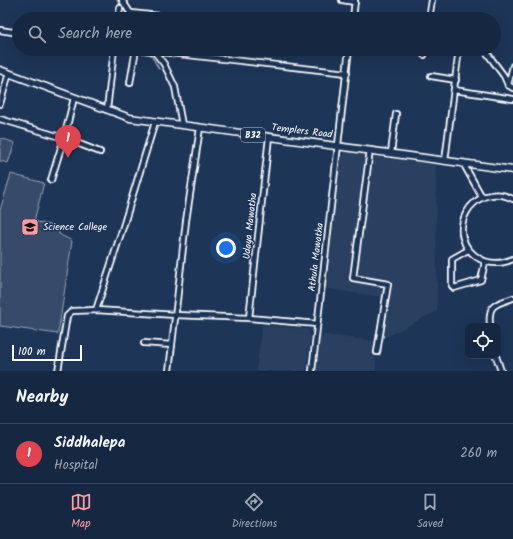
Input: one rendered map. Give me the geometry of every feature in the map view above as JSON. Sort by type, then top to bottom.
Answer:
[{"type":"main road","name":"Templers Road","points":[[0,70],[130,118],[513,170]]},
{"type":"street","points":[[122,0],[130,12]]},
{"type":"street","points":[[342,0],[355,1],[354,12]]},
{"type":"street","points":[[431,12],[432,0]]},
{"type":"street","points":[[119,12],[120,8]]},
{"type":"street","points":[[0,30],[12,32]]},
{"type":"street","points":[[107,110],[113,56]]},
{"type":"street","points":[[130,82],[134,56]]},
{"type":"street","points":[[156,56],[164,64],[174,87],[182,126]]},
{"type":"street","points":[[201,56],[346,73]]},
{"type":"street","name":"Athula Mawatha","points":[[312,371],[348,56]]},
{"type":"street","points":[[445,160],[458,56]]},
{"type":"street","points":[[489,56],[504,76],[508,85],[513,88]]},
{"type":"street","points":[[508,85],[513,66]]},
{"type":"street","points":[[0,104],[9,74]]},
{"type":"street","points":[[431,76],[456,80]]},
{"type":"street","points":[[454,90],[513,99]]},
{"type":"street","points":[[51,180],[74,98]]},
{"type":"street","points":[[391,153],[396,114]]},
{"type":"street","points":[[0,119],[64,138],[100,152]]},
{"type":"street","points":[[96,310],[123,227],[154,122]]},
{"type":"street","points":[[169,371],[186,222],[200,128]]},
{"type":"street","name":"Udaya Mawatha","points":[[249,318],[269,137]]},
{"type":"street","points":[[370,150],[353,278],[388,284],[377,352]]},
{"type":"street","points":[[463,163],[482,197]]},
{"type":"street","points":[[513,199],[502,195],[482,197],[468,208],[462,225],[464,242],[468,250],[473,255],[485,262],[494,264],[503,263],[513,259]]},
{"type":"street","points":[[468,250],[452,259],[452,286],[454,288],[481,280],[485,262]]},
{"type":"street","points":[[490,323],[489,314],[491,308],[496,304],[513,298]]},
{"type":"street","points":[[58,371],[66,316],[72,311],[96,310],[249,318],[317,324]]},
{"type":"street","points":[[144,343],[172,345]]},
{"type":"street","points":[[497,359],[501,371]]},
{"type":"shaded area","points":[[1,138],[15,143],[8,163],[0,161]]},
{"type":"shaded area","points":[[345,152],[436,165],[437,311],[378,341],[375,347],[376,371],[313,371],[317,334],[375,341],[382,297],[322,288],[337,162],[341,154]]},
{"type":"shaded area","name":"Science College","points":[[11,174],[44,183],[34,221],[60,228],[59,234],[72,241],[58,334],[0,326],[0,210]]},
{"type":"shaded area","points":[[262,325],[308,329],[310,336],[306,371],[256,371]]},
{"type":"waterway","points":[[117,0],[125,12]]},
{"type":"waterway","points":[[152,56],[159,69]]},
{"type":"place","name":"Siddhalepa","points":[[68,158]]},
{"type":"place","name":"Science College","points":[[30,227]]}]
